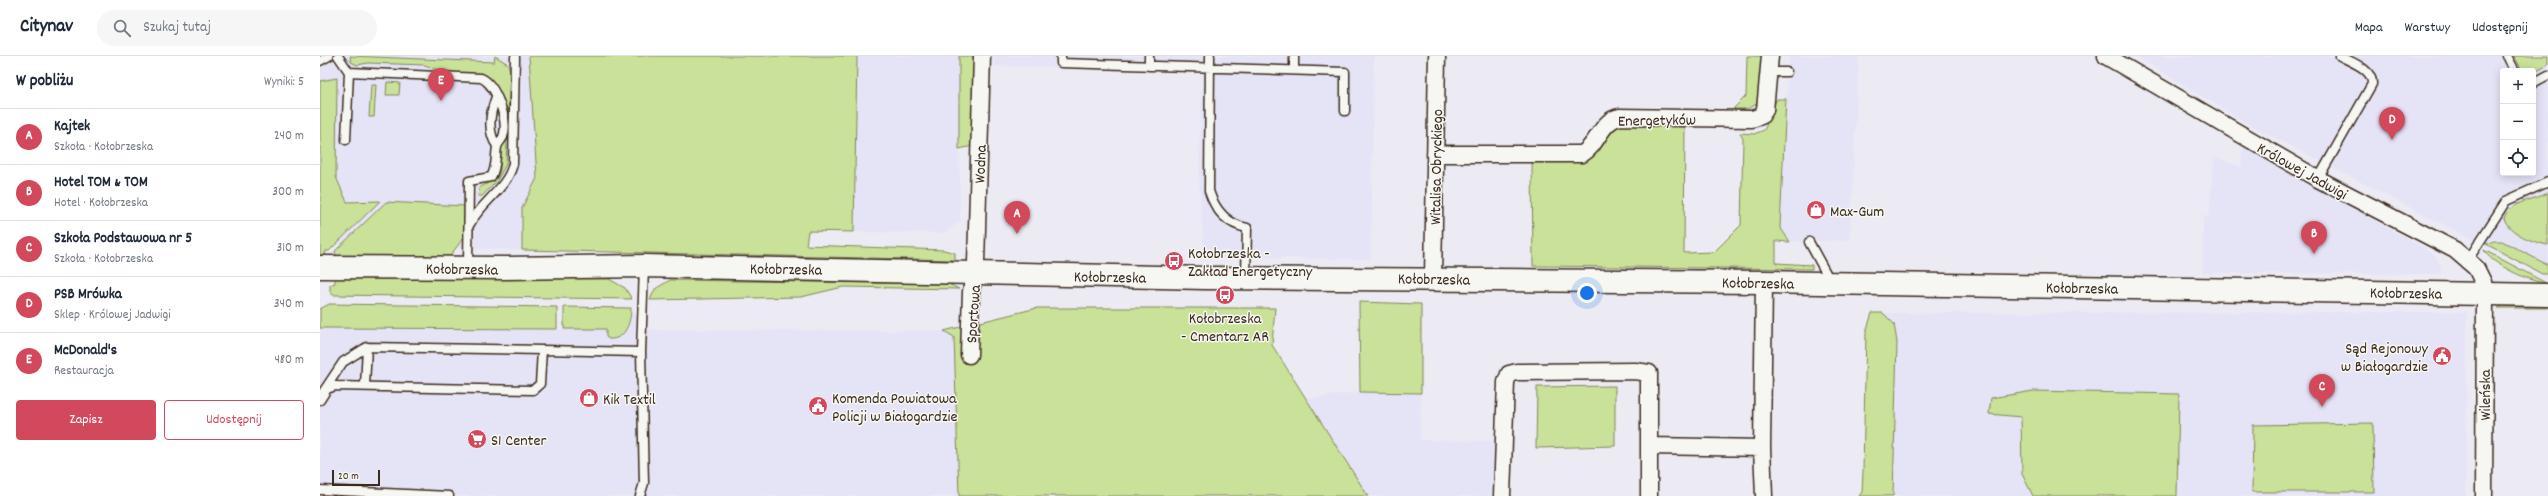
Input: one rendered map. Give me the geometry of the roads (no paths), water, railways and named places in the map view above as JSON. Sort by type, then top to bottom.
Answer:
[{"type":"main road","name":"Kołobrzeska","points":[[320,267],[468,268],[644,266],[1246,278],[1433,278],[1764,282],[2548,295]]},
{"type":"street","name":"Wodna","points":[[975,273],[982,56]]},
{"type":"street","name":"Witalisa Obryckiego","points":[[1433,278],[1437,56]]},
{"type":"street","name":"Królowej Jadwigi","points":[[2106,56],[2318,179],[2455,250],[2468,260],[2481,276],[2485,294]]},
{"type":"street","name":"Energetyków","points":[[1435,154],[1582,154],[1588,151],[1608,121],[1620,117],[1752,120],[1761,116],[1765,110],[1770,64]]},
{"type":"street","name":"Sportowa","points":[[969,355],[971,292],[975,273]]},
{"type":"street","points":[[1764,282],[1762,448],[1764,496]]},
{"type":"street","name":"Wileńska","points":[[2484,496],[2485,294]]},
{"type":"street","points":[[1502,496],[1506,382],[1509,374],[1513,372],[1649,372],[1649,496]]},
{"type":"street","points":[[1650,446],[1762,448]]},
{"type":"lane","points":[[320,62],[329,56]]},
{"type":"lane","points":[[338,56],[349,72],[346,140]]},
{"type":"lane","points":[[1061,56],[1061,63],[1345,72],[1345,111]]},
{"type":"lane","points":[[1149,56],[1149,66]]},
{"type":"lane","points":[[1210,56],[1209,192],[1212,201],[1226,219],[1235,226],[1247,228],[1246,278]]},
{"type":"lane","points":[[1294,56],[1294,70]]},
{"type":"lane","points":[[2318,179],[2372,84],[2372,78],[2368,73],[2340,56]]},
{"type":"lane","points":[[2507,56],[2513,68]]},
{"type":"lane","points":[[468,227],[474,216],[510,176],[513,164],[515,57]]},
{"type":"lane","points":[[1770,64],[1787,72]]},
{"type":"lane","points":[[349,72],[481,78],[487,80],[503,109],[503,136],[497,146],[496,166],[490,177],[469,181],[468,268]]},
{"type":"lane","points":[[2536,81],[2548,75]]},
{"type":"lane","points":[[496,97],[491,109],[491,138],[497,146]]},
{"type":"lane","points":[[2468,260],[2506,201],[2548,182]]},
{"type":"lane","points":[[1809,242],[1826,273],[1826,284]]},
{"type":"lane","points":[[640,496],[644,483],[641,352],[644,266]]},
{"type":"lane","points":[[321,398],[326,384],[343,362],[367,347],[641,352]]},
{"type":"lane","points":[[365,386],[367,347]]},
{"type":"lane","points":[[321,398],[327,390],[335,386],[533,390],[540,384],[542,350]]},
{"type":"lane","points":[[320,490],[449,496]]},
{"type":"place","name":"McDonald's","points":[[441,101]]},
{"type":"place","name":"PSB Mrówka","points":[[2392,140]]},
{"type":"place","name":"Max-Gum","points":[[1816,210]]},
{"type":"place","name":"Kajtek","points":[[1017,234]]},
{"type":"place","name":"Hotel TOM & TOM","points":[[2314,254]]},
{"type":"place","name":"Kołobrzeska - Zakład Energetyczny","points":[[1174,261]]},
{"type":"place","name":"Kołobrzeska - Cmentarz AR","points":[[1225,295]]},
{"type":"place","name":"Sąd Rejonowy w Białogardzie","points":[[2442,356]]},
{"type":"place","name":"Kik Textil","points":[[589,398]]},
{"type":"place","name":"Komenda Powiatowa Policji w Białogardzie","points":[[818,406]]},
{"type":"place","name":"Szkoła Podstawowa nr 5","points":[[2322,407]]},
{"type":"place","name":"S1 Center","points":[[477,439]]}]
